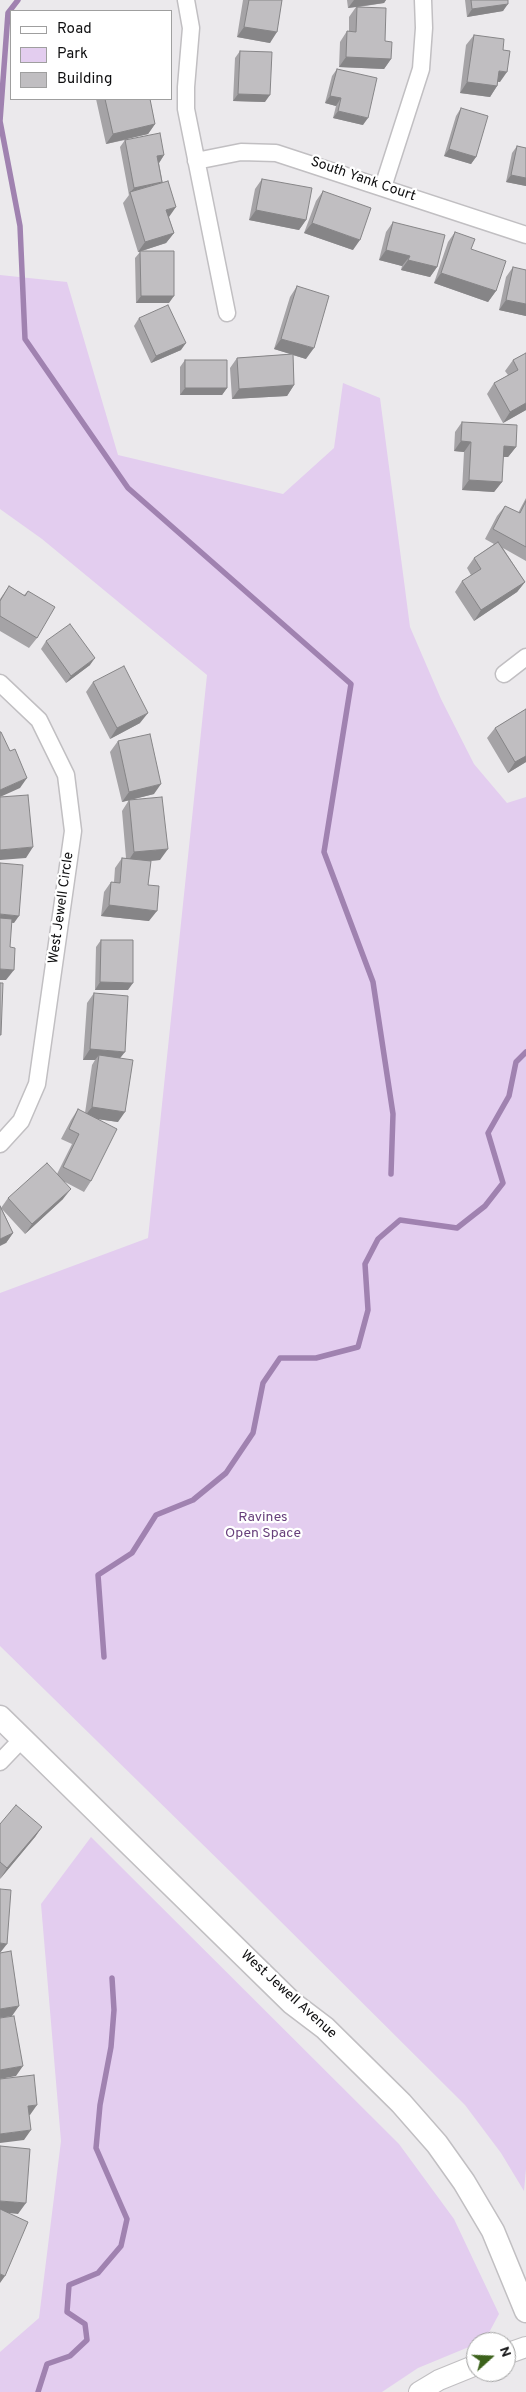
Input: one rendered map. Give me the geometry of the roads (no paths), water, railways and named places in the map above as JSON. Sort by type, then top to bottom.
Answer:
[{"type":"main road","name":"West Jewell Avenue","points":[[0,1717],[292,2003],[325,2028],[401,2103],[437,2144],[464,2182],[493,2231],[526,2311]]},
{"type":"street","points":[[186,0],[190,28],[186,109],[227,313]]},
{"type":"street","points":[[383,187],[421,69],[424,28],[423,0]]},
{"type":"street","name":"South Yank Court","points":[[196,161],[241,152],[276,153],[526,235]]},
{"type":"street","points":[[504,674],[526,657]]},
{"type":"street","name":"West Jewell Circle","points":[[0,683],[39,720],[66,775],[73,831],[37,1084],[21,1120],[0,1144]]},
{"type":"street","points":[[0,1762],[22,1739]]},
{"type":"street","points":[[419,2392],[439,2380],[466,2369]]},
{"type":"waterway","points":[[10,10],[18,0]]},
{"type":"waterway","points":[[10,10],[8,13],[0,121],[20,226],[25,339],[128,488],[351,684],[324,852],[373,982],[393,1114],[391,1174]]},
{"type":"waterway","points":[[104,1657],[98,1575],[132,1553],[156,1515],[193,1500],[226,1473],[253,1433],[263,1383],[280,1358],[316,1358],[358,1347],[368,1310],[365,1264],[378,1239],[400,1220],[457,1228],[485,1206],[503,1183],[488,1133],[509,1096],[516,1062],[526,1052]]},
{"type":"waterway","points":[[38,2392],[47,2364],[70,2356],[87,2340],[85,2324],[67,2312],[69,2285],[98,2273],[121,2246],[127,2219],[96,2148],[100,2105],[111,2047],[114,2010],[112,1978]]},
{"type":"park label","name":"Ravines Open Space","points":[[263,1526]]}]
